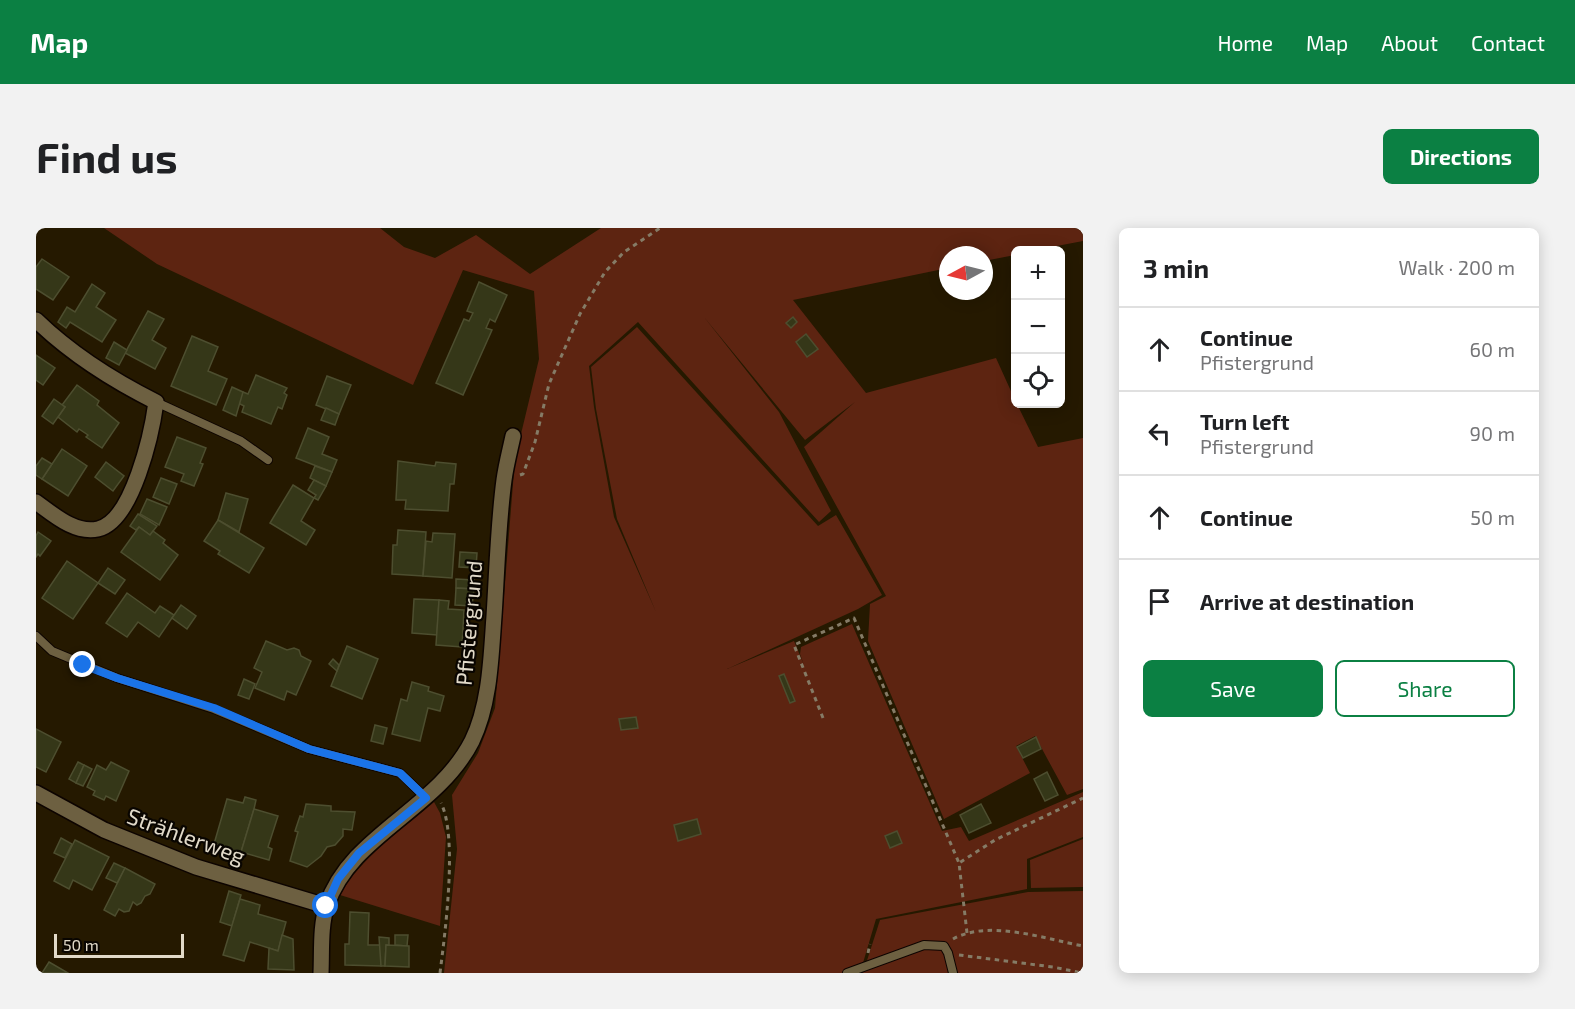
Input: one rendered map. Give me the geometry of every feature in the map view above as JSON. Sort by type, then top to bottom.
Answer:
[{"type":"street","points":[[36,320],[55,338],[90,364],[131,390],[156,402],[147,452],[126,501],[110,522],[98,529],[75,527],[65,523],[36,502]]},
{"type":"street","name":"Pfistergrund","points":[[321,973],[326,906],[338,879],[359,853],[430,795],[456,766],[473,739],[488,689],[504,479],[513,436]]},
{"type":"street","name":"Strählerweg","points":[[36,794],[104,830],[196,867],[326,906]]},
{"type":"lane","points":[[156,402],[241,441],[268,460]]},
{"type":"lane","points":[[36,636],[52,651],[83,665],[214,708],[309,749],[400,773],[430,795]]},
{"type":"lane","points":[[847,973],[924,945],[946,950],[953,973]]},
{"type":"path","points":[[504,479],[523,474],[535,442],[549,384],[566,343],[605,272],[624,252],[660,228]]},
{"type":"path","points":[[823,718],[794,645],[854,618],[959,863],[967,933],[1011,930],[1083,946]]},
{"type":"path","points":[[430,795],[443,806],[450,834],[446,930],[440,973]]},
{"type":"path","points":[[959,863],[995,840],[1083,798]]},
{"type":"path","points":[[946,950],[1082,973]]},
{"type":"shaded area","points":[[104,228],[380,228],[404,247],[435,258],[476,235],[530,274],[601,228],[1083,228],[1083,241],[1057,246],[1011,246],[1011,256],[993,259],[993,246],[939,246],[939,270],[793,300],[866,393],[996,358],[1011,391],[1011,408],[1019,408],[1038,447],[1083,438],[1083,789],[1067,795],[1035,736],[1016,746],[1030,773],[944,819],[868,641],[870,604],[886,596],[804,447],[855,402],[805,440],[704,317],[779,412],[831,511],[819,522],[638,322],[589,366],[594,407],[614,517],[656,612],[617,519],[596,409],[591,367],[637,327],[818,526],[836,515],[882,595],[858,609],[727,669],[794,641],[804,665],[800,654],[801,647],[852,624],[942,831],[961,827],[969,841],[1083,792],[1083,837],[1027,859],[1027,889],[876,919],[860,973],[444,973],[457,849],[452,795],[478,753],[495,708],[515,459],[539,359],[534,291],[463,270],[413,385],[157,264]]},
{"type":"shaded area","points":[[434,802],[440,813],[446,837],[440,926],[340,895],[359,868],[371,856]]},
{"type":"shaded area","points":[[1083,839],[1083,887],[1031,888],[1030,860]]},
{"type":"shaded area","points":[[1083,891],[1083,973],[863,973],[880,920],[1028,892]]},
{"type":"building","points":[[42,259],[69,277],[53,300],[36,289],[36,267]]},
{"type":"building","points":[[479,282],[507,295],[495,322],[490,319],[486,328],[492,330],[463,395],[436,383],[464,319],[469,321],[473,313],[467,311]]},
{"type":"building","points":[[92,284],[105,293],[96,307],[116,320],[102,342],[70,322],[66,328],[58,322],[67,307],[75,312]]},
{"type":"building","points":[[148,311],[164,319],[152,340],[166,348],[155,369],[125,353]]},
{"type":"building","points":[[793,317],[797,322],[791,328],[786,323]]},
{"type":"building","points":[[806,334],[818,349],[807,357],[796,342]]},
{"type":"building","points":[[192,336],[218,347],[208,371],[227,379],[216,405],[171,386]]},
{"type":"building","points":[[114,342],[127,350],[119,365],[106,358]]},
{"type":"building","points":[[36,355],[55,368],[43,385],[36,380]]},
{"type":"building","points":[[256,375],[287,388],[282,409],[278,407],[271,424],[242,412],[244,406],[238,403],[243,392],[248,394]]},
{"type":"building","points":[[327,376],[351,385],[339,414],[316,405]]},
{"type":"building","points":[[77,385],[99,401],[97,405],[119,423],[102,448],[86,437],[88,435],[79,429],[77,432],[58,417],[65,407],[62,405]]},
{"type":"building","points":[[232,387],[243,392],[236,416],[223,410]]},
{"type":"building","points":[[54,399],[65,407],[53,424],[42,416]]},
{"type":"building","points":[[326,408],[339,414],[335,425],[321,420]]},
{"type":"building","points":[[308,428],[329,437],[322,454],[337,460],[332,472],[296,458]]},
{"type":"building","points":[[177,437],[206,448],[200,463],[203,464],[194,486],[181,481],[184,474],[165,467]]},
{"type":"building","points":[[62,449],[87,466],[68,496],[42,479]]},
{"type":"building","points":[[42,458],[52,464],[42,479],[36,475],[36,466]]},
{"type":"building","points":[[398,461],[435,466],[436,462],[456,464],[454,484],[450,484],[448,511],[405,509],[406,500],[396,500]]},
{"type":"building","points":[[106,462],[124,476],[113,491],[95,477]]},
{"type":"building","points":[[315,466],[332,472],[326,486],[310,478]]},
{"type":"building","points":[[161,478],[177,484],[169,504],[153,497]]},
{"type":"building","points":[[314,480],[326,486],[318,500],[314,498],[316,495],[308,490]]},
{"type":"building","points":[[293,485],[314,498],[301,521],[315,530],[306,545],[270,523]]},
{"type":"building","points":[[226,493],[248,499],[239,532],[218,520]]},
{"type":"building","points":[[147,499],[167,507],[159,525],[140,514]]},
{"type":"building","points":[[138,514],[157,526],[150,535],[139,527],[136,530],[130,526]]},
{"type":"building","points":[[218,520],[264,548],[249,573],[218,554],[220,551],[204,541]]},
{"type":"building","points":[[139,527],[150,535],[153,531],[165,540],[163,543],[178,555],[160,580],[121,552]]},
{"type":"building","points":[[398,530],[426,532],[423,576],[392,574],[393,545],[397,545]]},
{"type":"building","points":[[38,532],[51,541],[40,556],[38,554],[36,557],[36,536]]},
{"type":"building","points":[[433,533],[455,534],[452,578],[423,576],[426,541],[432,542]]},
{"type":"building","points":[[460,552],[477,553],[476,568],[459,567]]},
{"type":"building","points":[[67,561],[98,583],[73,619],[42,598]]},
{"type":"building","points":[[108,568],[125,580],[115,594],[98,583]]},
{"type":"building","points":[[456,579],[474,580],[474,589],[456,588]]},
{"type":"building","points":[[456,588],[474,589],[472,606],[455,605]]},
{"type":"building","points":[[127,593],[155,613],[160,606],[174,615],[159,637],[138,622],[127,637],[106,623]]},
{"type":"building","points":[[414,599],[439,600],[437,635],[412,633]]},
{"type":"building","points":[[439,600],[449,601],[448,609],[464,610],[462,647],[436,645]]},
{"type":"building","points":[[181,605],[196,616],[187,629],[172,618]]},
{"type":"building","points":[[266,641],[287,650],[294,648],[299,650],[301,656],[311,661],[296,695],[287,691],[284,700],[255,688],[262,672],[254,668]]},
{"type":"building","points":[[347,646],[378,659],[362,699],[331,686]]},
{"type":"building","points":[[333,659],[339,665],[337,671],[329,664]]},
{"type":"building","points":[[784,674],[795,701],[790,703],[779,676]]},
{"type":"building","points":[[244,679],[255,684],[249,699],[238,695]]},
{"type":"building","points":[[412,682],[429,687],[428,691],[444,696],[440,711],[428,708],[420,741],[392,734],[401,699],[407,701]]},
{"type":"building","points":[[636,717],[638,728],[621,730],[619,719]]},
{"type":"building","points":[[375,725],[387,728],[383,744],[371,741]]},
{"type":"building","points":[[36,729],[61,742],[46,772],[36,767]]},
{"type":"building","points":[[1036,737],[1041,749],[1023,758],[1017,747]]},
{"type":"building","points":[[78,762],[84,765],[76,783],[69,779]]},
{"type":"building","points":[[111,762],[129,771],[116,801],[106,796],[104,800],[93,795],[95,791],[87,787],[97,765],[106,770]]},
{"type":"building","points":[[84,765],[92,769],[83,786],[76,783]]},
{"type":"building","points":[[1047,772],[1058,795],[1045,801],[1034,779]]},
{"type":"building","points":[[245,797],[256,800],[254,809],[241,852],[236,850],[230,853],[227,848],[214,844],[227,799],[243,803]]},
{"type":"building","points":[[306,804],[331,806],[331,811],[355,812],[352,830],[343,829],[343,836],[335,845],[327,847],[321,856],[307,867],[290,861],[298,832],[295,831],[300,816],[303,817]]},
{"type":"building","points":[[981,804],[991,823],[969,833],[960,815]]},
{"type":"building","points":[[254,809],[278,816],[268,847],[272,849],[269,860],[241,852]]},
{"type":"building","points":[[697,819],[701,834],[678,841],[674,825]]},
{"type":"building","points":[[897,831],[902,843],[890,848],[885,836]]},
{"type":"building","points":[[61,838],[72,844],[65,858],[54,853]]},
{"type":"building","points":[[75,840],[109,857],[92,890],[73,880],[69,889],[54,881]]},
{"type":"building","points":[[114,863],[125,868],[117,883],[106,878]]},
{"type":"building","points":[[125,868],[155,884],[150,894],[145,896],[141,903],[137,905],[133,902],[129,911],[124,912],[119,909],[115,916],[104,910]]},
{"type":"building","points":[[229,891],[241,895],[232,926],[220,922]]},
{"type":"building","points":[[240,899],[260,905],[258,914],[286,922],[278,951],[250,942],[244,961],[223,955]]},
{"type":"building","points":[[350,912],[369,913],[368,945],[381,945],[381,966],[345,965],[345,944],[349,944]]},
{"type":"building","points":[[282,935],[293,939],[294,970],[268,969],[269,948],[278,951]]},
{"type":"building","points":[[395,935],[408,935],[407,946],[395,945]]},
{"type":"building","points":[[379,937],[389,938],[389,945],[386,945],[385,966],[381,966]]},
{"type":"building","points":[[386,945],[409,946],[409,967],[385,966]]},
{"type":"building","points":[[49,962],[68,973],[42,973]]},
{"type":"route","points":[[83,665],[214,708],[309,749],[400,773],[426,798],[359,853],[338,879],[326,906]]}]
